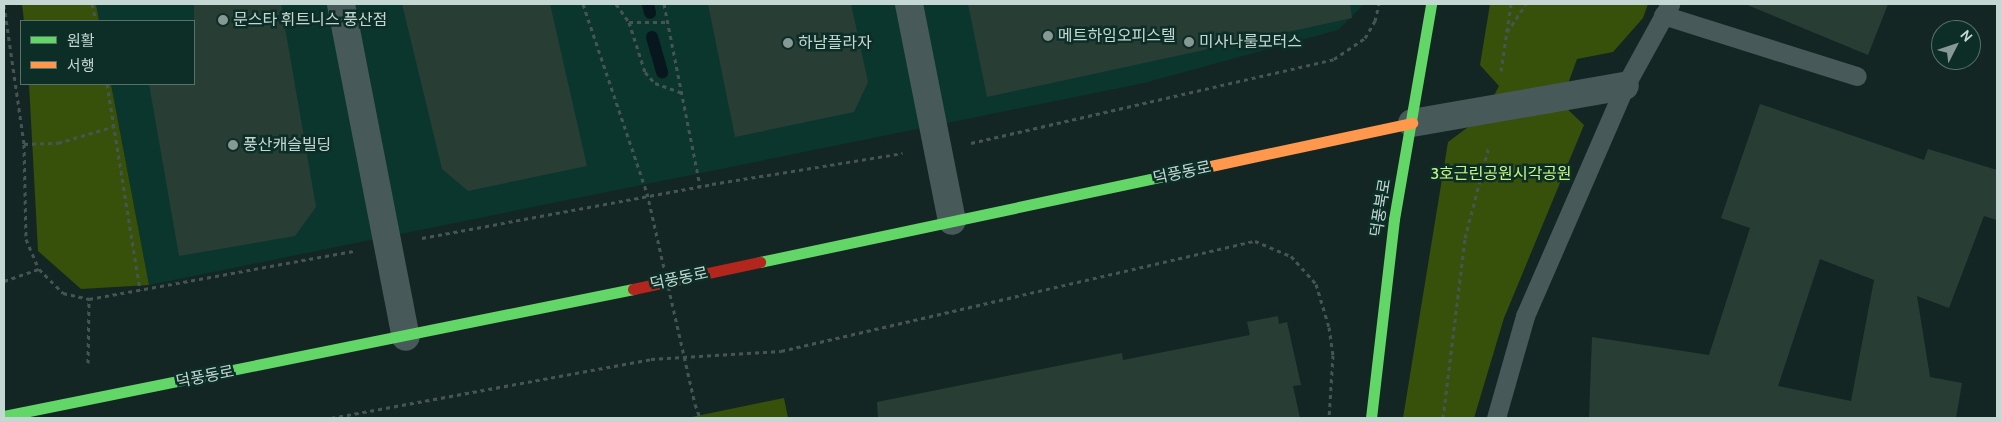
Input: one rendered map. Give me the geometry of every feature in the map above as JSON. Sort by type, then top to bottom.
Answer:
[{"type":"street","points":[[341,4],[406,337]]},
{"type":"street","points":[[909,4],[952,221]]},
{"type":"street","name":"덕풍북로","points":[[1371,418],[1394,219],[1431,4]]},
{"type":"street","points":[[1412,123],[1625,86]]},
{"type":"street","name":"덕풍동로","points":[[4,416],[406,337],[1412,123]]},
{"type":"lane","points":[[1496,418],[1525,316],[1625,86],[1666,10],[1857,76]]},
{"type":"path","points":[[92,4],[96,20]]},
{"type":"path","points":[[582,4],[647,193],[695,404],[700,418]]},
{"type":"path","points":[[616,4],[629,22],[646,72],[655,83],[683,93]]},
{"type":"path","points":[[664,4],[700,186]]},
{"type":"path","points":[[4,5],[24,144],[26,239],[39,269],[63,293],[89,299],[700,186],[990,140],[1334,59],[1365,38],[1375,21],[1379,4]]},
{"type":"path","points":[[1443,418],[1464,238],[1499,108],[1511,4]]},
{"type":"path","points":[[1507,33],[1526,4]]},
{"type":"path","points":[[629,22],[668,22]]},
{"type":"path","points":[[107,85],[140,290]]},
{"type":"path","points":[[24,144],[58,143],[115,126]]},
{"type":"path","points":[[331,418],[651,359],[781,351],[1255,241],[1291,256],[1316,284],[1329,327],[1333,355],[1329,418]]},
{"type":"path","points":[[4,281],[39,269]]},
{"type":"path","points":[[87,400],[89,299]]},
{"type":"shaded area","points":[[96,4],[1364,4],[1338,30],[1144,83],[149,285],[111,85],[195,85],[195,20],[99,20]]},
{"type":"green space","points":[[22,4],[96,4],[99,20],[24,20]]},
{"type":"green space","name":"3호근린공원시각공원","points":[[1490,4],[1648,4],[1643,18],[1613,52],[1577,59],[1561,103],[1584,125],[1504,318],[1474,418],[1403,418],[1448,142],[1483,116],[1499,86],[1480,65]]},
{"type":"green space","points":[[29,85],[111,85],[149,285],[81,289],[38,251]]},
{"type":"green space","points":[[784,398],[788,418],[687,418]]},
{"type":"building","name":"풍산캐슬빌딩","points":[[194,4],[281,4],[316,207],[295,236],[179,256],[149,85],[195,85]]},
{"type":"building","points":[[402,4],[550,4],[587,166],[468,191],[442,169]]},
{"type":"building","name":"하남플라자","points":[[708,4],[851,4],[868,82],[854,112],[735,137]]},
{"type":"building","points":[[968,4],[1350,4],[1352,18],[987,97]]},
{"type":"building","points":[[1745,4],[1888,4],[1868,55]]},
{"type":"building","points":[[1760,104],[1924,160],[1928,149],[1997,170],[1997,220],[1984,216],[1949,308],[1917,296],[1930,377],[1962,383],[1956,418],[1589,418],[1592,337],[1709,355],[1750,228],[1721,218]],"holes":[[[1820,259],[1874,280],[1851,401],[1778,386]]]},
{"type":"building","points":[[1278,316],[1279,324],[1287,322],[1301,385],[1293,386],[1300,418],[878,418],[877,402],[1122,353],[1123,360],[1250,335],[1247,322]]},
{"type":"waterway","points":[[648,4],[650,13]]},
{"type":"waterway","points":[[652,37],[662,73]]},
{"type":"traffic: fast","points":[[1371,418],[1394,219],[1431,4]]},
{"type":"traffic: fast","points":[[760,262],[1206,167]]},
{"type":"traffic: fast","points":[[4,416],[633,289]]},
{"type":"traffic: slow","points":[[1206,167],[1412,123]]},
{"type":"traffic: jam","points":[[633,289],[760,262]]},
{"type":"place","name":"문스타 휘트니스 풍산점","points":[[223,20]]},
{"type":"place","name":"메트하임오피스텔","points":[[1048,36]]},
{"type":"place","name":"미사나룰모터스","points":[[1189,42]]},
{"type":"place","name":"하남플라자","points":[[788,43]]},
{"type":"place","name":"풍산캐슬빌딩","points":[[233,145]]}]
